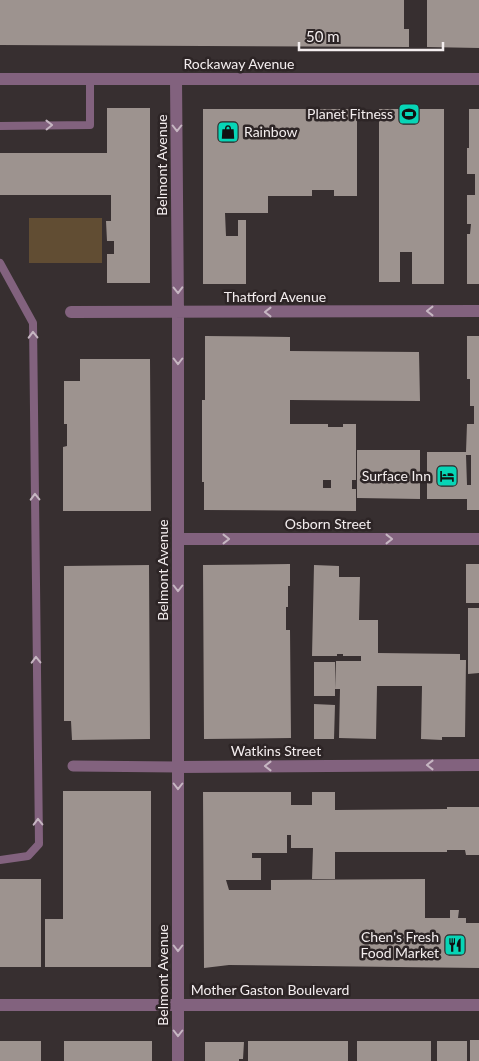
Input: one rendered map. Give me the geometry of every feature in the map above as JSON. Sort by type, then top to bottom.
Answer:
[{"type":"street","name":"Belmont Avenue","points":[[176,79],[178,312],[178,1061]]},
{"type":"street","name":"Rockaway Avenue","points":[[0,80],[479,79]]},
{"type":"street","name":"Thatford Avenue","points":[[71,312],[479,311]]},
{"type":"street","name":"Osborn Street","points":[[178,539],[479,539]]},
{"type":"street","name":"Watkins Street","points":[[73,766],[479,765]]},
{"type":"street","name":"Mother Gaston Boulevard","points":[[0,1005],[479,1005]]},
{"type":"lane","points":[[0,126],[90,125],[90,79]]},
{"type":"lane","points":[[0,263],[33,323],[39,844],[28,856],[0,860]]},
{"type":"shaded area","points":[[29,218],[102,218],[102,263],[29,263]]},
{"type":"building","points":[[0,0],[404,0],[404,29],[409,29],[409,47],[0,45]]},
{"type":"building","points":[[427,0],[479,0],[479,48],[427,47]]},
{"type":"building","points":[[107,108],[150,108],[150,283],[107,283],[107,254],[114,254],[114,241],[107,241],[106,221],[111,221],[111,195],[0,195],[0,153],[107,153]]},
{"type":"building","points":[[203,109],[357,109],[357,196],[334,196],[334,190],[312,190],[312,196],[268,196],[268,213],[225,213],[226,236],[238,236],[238,220],[246,220],[246,284],[203,284]]},
{"type":"building","points":[[379,109],[444,109],[444,284],[412,284],[412,252],[400,252],[400,282],[379,282]]},
{"type":"building","points":[[469,109],[479,109],[479,284],[467,284],[467,234],[470,234],[471,224],[467,224],[467,195],[475,195],[475,174],[467,174]]},
{"type":"building","points":[[205,336],[290,337],[290,351],[419,352],[420,401],[290,400],[290,424],[328,424],[328,427],[343,427],[343,424],[356,424],[356,480],[352,480],[352,489],[356,489],[356,511],[204,510],[202,400],[205,400]],"holes":[[[323,480],[331,480],[331,488],[323,488]]]},
{"type":"building","points":[[467,336],[479,336],[479,510],[467,510],[467,499],[427,499],[427,452],[466,452],[467,424],[474,424],[474,406],[470,406],[470,379],[467,379]],"holes":[[[466,455],[471,455],[471,485],[467,485]]]},
{"type":"building","points":[[80,359],[150,359],[151,511],[63,511],[63,447],[67,446],[67,424],[64,424],[64,381],[80,381]]},
{"type":"building","points":[[357,450],[420,450],[420,499],[357,498]]},
{"type":"building","points":[[290,564],[286,630],[290,630],[291,738],[204,739],[203,565]]},
{"type":"building","points":[[466,564],[479,564],[479,603],[466,603]]},
{"type":"building","points":[[149,565],[150,739],[72,740],[71,721],[64,721],[64,566]]},
{"type":"building","points":[[314,565],[339,566],[339,577],[360,577],[359,620],[378,620],[378,653],[460,654],[460,660],[466,660],[465,737],[442,737],[442,740],[421,739],[422,686],[377,686],[376,739],[339,738],[340,689],[335,689],[336,661],[361,661],[361,656],[337,654],[337,656],[312,656]]},
{"type":"building","points":[[468,608],[479,608],[479,673],[468,674]]},
{"type":"building","points":[[314,662],[335,662],[335,696],[314,696]]},
{"type":"building","points":[[314,704],[335,705],[334,739],[314,739]]},
{"type":"building","points":[[63,791],[151,791],[151,967],[45,967],[45,919],[63,919]]},
{"type":"building","points":[[203,792],[291,792],[291,805],[312,805],[312,792],[335,792],[335,810],[479,807],[479,855],[466,855],[465,850],[447,850],[447,852],[335,852],[335,879],[312,879],[313,848],[291,848],[291,835],[287,835],[287,853],[252,853],[252,858],[261,858],[261,880],[226,880],[229,890],[271,890],[271,880],[425,879],[425,918],[450,918],[450,910],[459,910],[458,918],[466,918],[466,923],[479,923],[479,968],[229,965],[204,968]]},
{"type":"building","points":[[0,879],[41,879],[41,967],[0,967]]},
{"type":"building","points":[[470,1040],[479,1040],[479,1061],[470,1061]]},
{"type":"building","points":[[0,1041],[41,1041],[41,1061],[0,1061]]},
{"type":"building","points":[[64,1041],[152,1041],[152,1061],[64,1061]]},
{"type":"building","points":[[248,1041],[348,1041],[348,1061],[248,1061]]},
{"type":"building","points":[[357,1041],[431,1041],[431,1061],[357,1061]]},
{"type":"building","points":[[437,1041],[467,1041],[467,1061],[437,1061]]},
{"type":"building","points":[[205,1042],[244,1042],[243,1059],[239,1059],[239,1061],[205,1061]]},
{"type":"place","name":"Planet Fitness","points":[[409,114]]},
{"type":"place","name":"Rainbow","points":[[228,132]]},
{"type":"place","name":"Surface Inn","points":[[447,476]]},
{"type":"place","name":"Chen's Fresh Food Market","points":[[455,945]]}]
